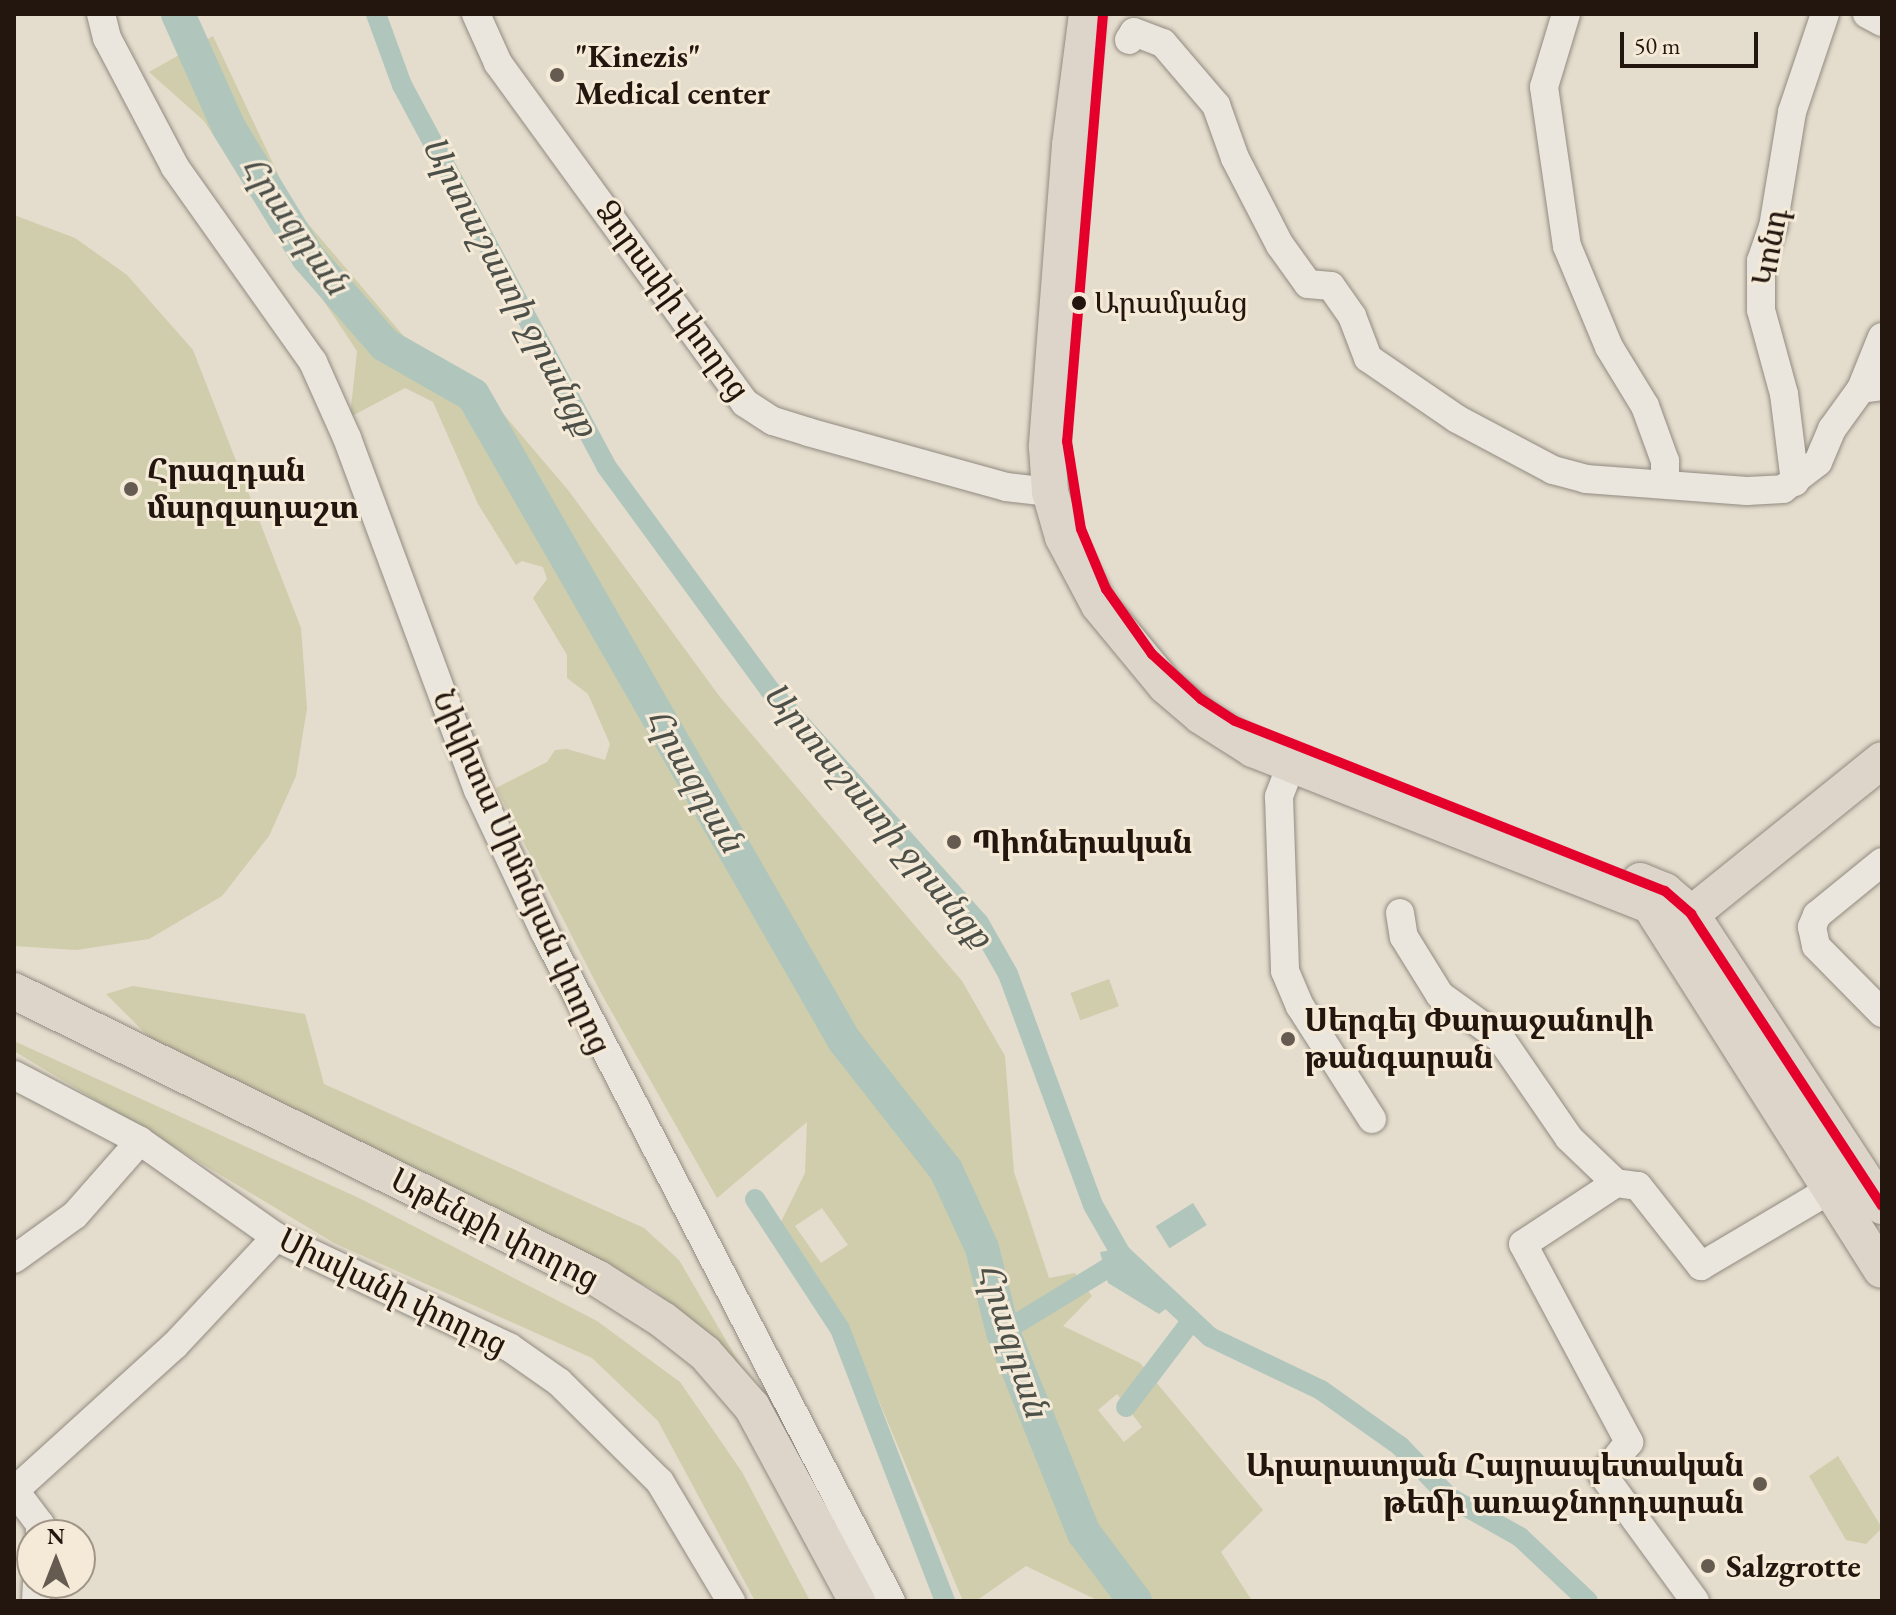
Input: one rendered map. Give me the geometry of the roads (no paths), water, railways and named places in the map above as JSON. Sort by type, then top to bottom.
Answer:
[{"type":"main road","points":[[1087,14],[1057,312],[1047,447],[1050,492],[1063,537],[1085,583],[1139,658],[1201,716],[1253,749],[1635,897],[1680,923],[1882,1206]]},
{"type":"main road","points":[[1103,14],[1067,441],[1081,529],[1106,589],[1152,654],[1201,699],[1235,721],[1268,738],[1665,891],[1680,923],[1831,1189],[1882,1270]]},
{"type":"main road","points":[[1680,923],[1882,760]]},
{"type":"main road","name":"Աթենքի փողոց","points":[[14,991],[597,1278],[663,1320],[705,1353],[752,1407],[857,1601]]},
{"type":"main road","name":"Աթենքի փողոց","points":[[14,1017],[550,1277],[659,1345],[721,1404],[833,1601]]},
{"type":"street","name":"Նիկիտա Սիմոնյան փողոց","points":[[101,14],[121,67],[175,167],[313,362],[347,438],[468,765],[537,917],[891,1601]]},
{"type":"street","name":"Ձորափի փողոց","points":[[476,14],[498,63],[745,403],[773,421],[808,432],[1006,487],[1050,492]]},
{"type":"street","points":[[1566,14],[1544,87],[1567,246],[1609,347],[1645,406],[1665,461],[1665,483]]},
{"type":"street","name":"Կոնդ","points":[[1795,482],[1784,394],[1761,310],[1761,261],[1773,227],[1792,112],[1825,14]]},
{"type":"street","points":[[1867,14],[1882,22]]},
{"type":"street","points":[[1129,40],[1134,32],[1163,43],[1216,105],[1235,158],[1275,235],[1308,284],[1331,286],[1352,316],[1368,358],[1457,419],[1553,470],[1586,479],[1747,491],[1783,489],[1818,462],[1832,429],[1872,387],[1882,337]]},
{"type":"street","points":[[1291,765],[1279,797],[1285,971],[1300,1006],[1372,1119]]},
{"type":"street","points":[[1882,862],[1817,915],[1812,927],[1816,946],[1882,1013]]},
{"type":"street","points":[[1400,913],[1404,937],[1440,995],[1501,1039],[1569,1138],[1616,1183],[1638,1186],[1701,1266],[1831,1189]]},
{"type":"street","name":"Սիսվանի փողոց","points":[[14,1075],[140,1141],[276,1237],[509,1347],[559,1382],[660,1482],[731,1601]]},
{"type":"street","points":[[14,1259],[75,1215],[140,1141]]},
{"type":"street","points":[[1616,1183],[1523,1244],[1629,1442],[1603,1475],[1695,1601]]},
{"type":"street","points":[[36,1519],[14,1491],[175,1345],[276,1237]]},
{"type":"waterway","name":"Հրազդան","points":[[178,14],[229,128],[308,257],[385,345],[473,395],[844,1040],[946,1170],[982,1248],[1003,1332],[1084,1533],[1135,1601]]},
{"type":"waterway","name":"Արտաշատի ջրանցք","points":[[376,14],[402,85],[606,466],[769,689],[979,923],[1008,974],[1093,1205],[1121,1254],[1210,1337],[1321,1390],[1400,1446],[1449,1497],[1520,1537],[1588,1601]]},
{"type":"waterway","points":[[755,1199],[840,1329],[945,1601]]},
{"type":"waterway","points":[[1003,1332],[1111,1266],[1124,1277]]},
{"type":"waterway","points":[[1126,1407],[1192,1320]]},
{"type":"place","name":"\"Kinezis\" Medical center","points":[[557,75]]},
{"type":"place","name":"Արամյանց","points":[[1079,303]]},
{"type":"place","name":"Հրազդան մարզադաշտ","points":[[131,489]]},
{"type":"place","name":"Պիոներական","points":[[954,842]]},
{"type":"place","name":"Սերգեյ Փարաջանովի թանգարան","points":[[1288,1039]]},
{"type":"place","name":"Արարատյան Հայրապետական թեմի առաջնորդարան","points":[[1760,1484]]},
{"type":"place","name":"Salzgrotte","points":[[1708,1566]]}]
